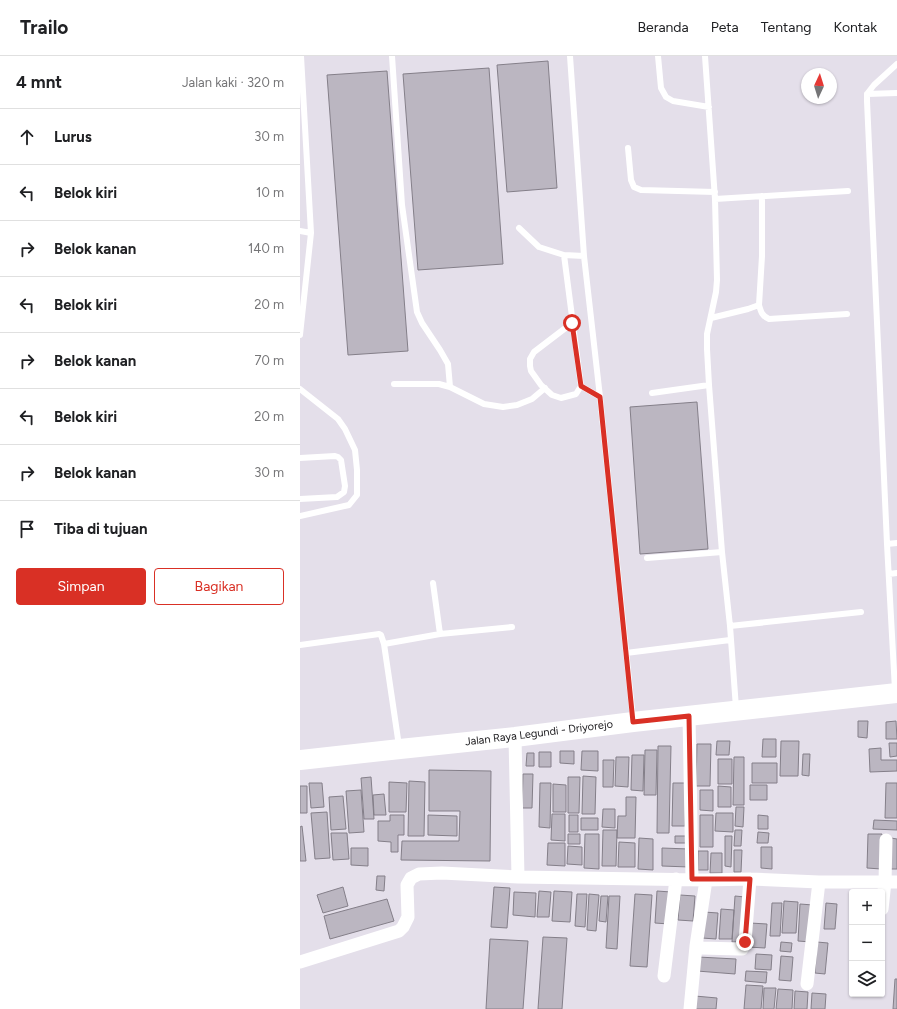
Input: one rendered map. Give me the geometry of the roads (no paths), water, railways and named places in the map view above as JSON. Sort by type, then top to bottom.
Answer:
[{"type":"main road","name":"Jalan Raya Legundi - Driyorejo","points":[[300,760],[896,693]]},
{"type":"street","points":[[689,716],[692,879]]},
{"type":"street","points":[[515,737],[518,877]]},
{"type":"street","points":[[885,900],[891,882],[886,840]]},
{"type":"street","points":[[300,962],[399,931],[403,927],[408,917],[407,884],[411,878],[419,874],[442,873],[518,877],[891,882]]},
{"type":"street","points":[[664,976],[676,879]]},
{"type":"street","points":[[696,946],[742,949],[745,942],[750,879]]},
{"type":"street","points":[[690,1009],[696,946],[706,880]]},
{"type":"street","points":[[807,984],[818,882]]},
{"type":"lane","points":[[300,335],[311,233],[301,56]]},
{"type":"lane","points":[[392,56],[402,205],[417,312],[422,323],[448,364],[450,387]]},
{"type":"lane","points":[[570,56],[584,256],[633,722]]},
{"type":"lane","points":[[658,56],[661,88],[666,96],[673,101],[709,107]]},
{"type":"lane","points":[[705,56],[715,192],[717,280],[716,292],[707,334],[709,385],[736,710]]},
{"type":"lane","points":[[896,693],[888,574],[867,101],[868,94],[874,85],[897,64]]},
{"type":"lane","points":[[868,94],[897,93]]},
{"type":"lane","points":[[628,148],[631,180],[634,187],[641,190],[715,192]]},
{"type":"lane","points":[[715,199],[848,191]]},
{"type":"lane","points":[[762,196],[762,256],[759,305],[761,312],[769,319],[847,314]]},
{"type":"lane","points":[[519,228],[540,247],[564,256],[584,256]]},
{"type":"lane","points":[[300,231],[311,233]]},
{"type":"lane","points":[[564,256],[581,386],[576,394],[561,398],[552,395],[541,385],[531,371],[530,359],[534,352],[572,323]]},
{"type":"lane","points":[[711,318],[759,305]]},
{"type":"lane","points":[[394,384],[439,384],[450,387],[484,404],[503,407],[518,405],[532,399],[545,388]]},
{"type":"lane","points":[[652,393],[709,385]]},
{"type":"lane","points":[[581,386],[600,397]]},
{"type":"lane","points":[[300,389],[338,419],[345,429],[355,450],[357,470],[357,495],[349,505],[300,516]]},
{"type":"lane","points":[[300,458],[338,457],[341,460],[345,486],[344,492],[337,497],[300,498]]},
{"type":"lane","points":[[887,544],[897,543]]},
{"type":"lane","points":[[647,558],[722,552]]},
{"type":"lane","points":[[888,574],[897,573]]},
{"type":"lane","points":[[433,583],[440,634]]},
{"type":"lane","points":[[730,626],[861,612]]},
{"type":"lane","points":[[384,644],[440,634],[512,627]]},
{"type":"lane","points":[[300,646],[379,634],[382,636],[400,749]]},
{"type":"lane","points":[[626,653],[730,640]]}]
